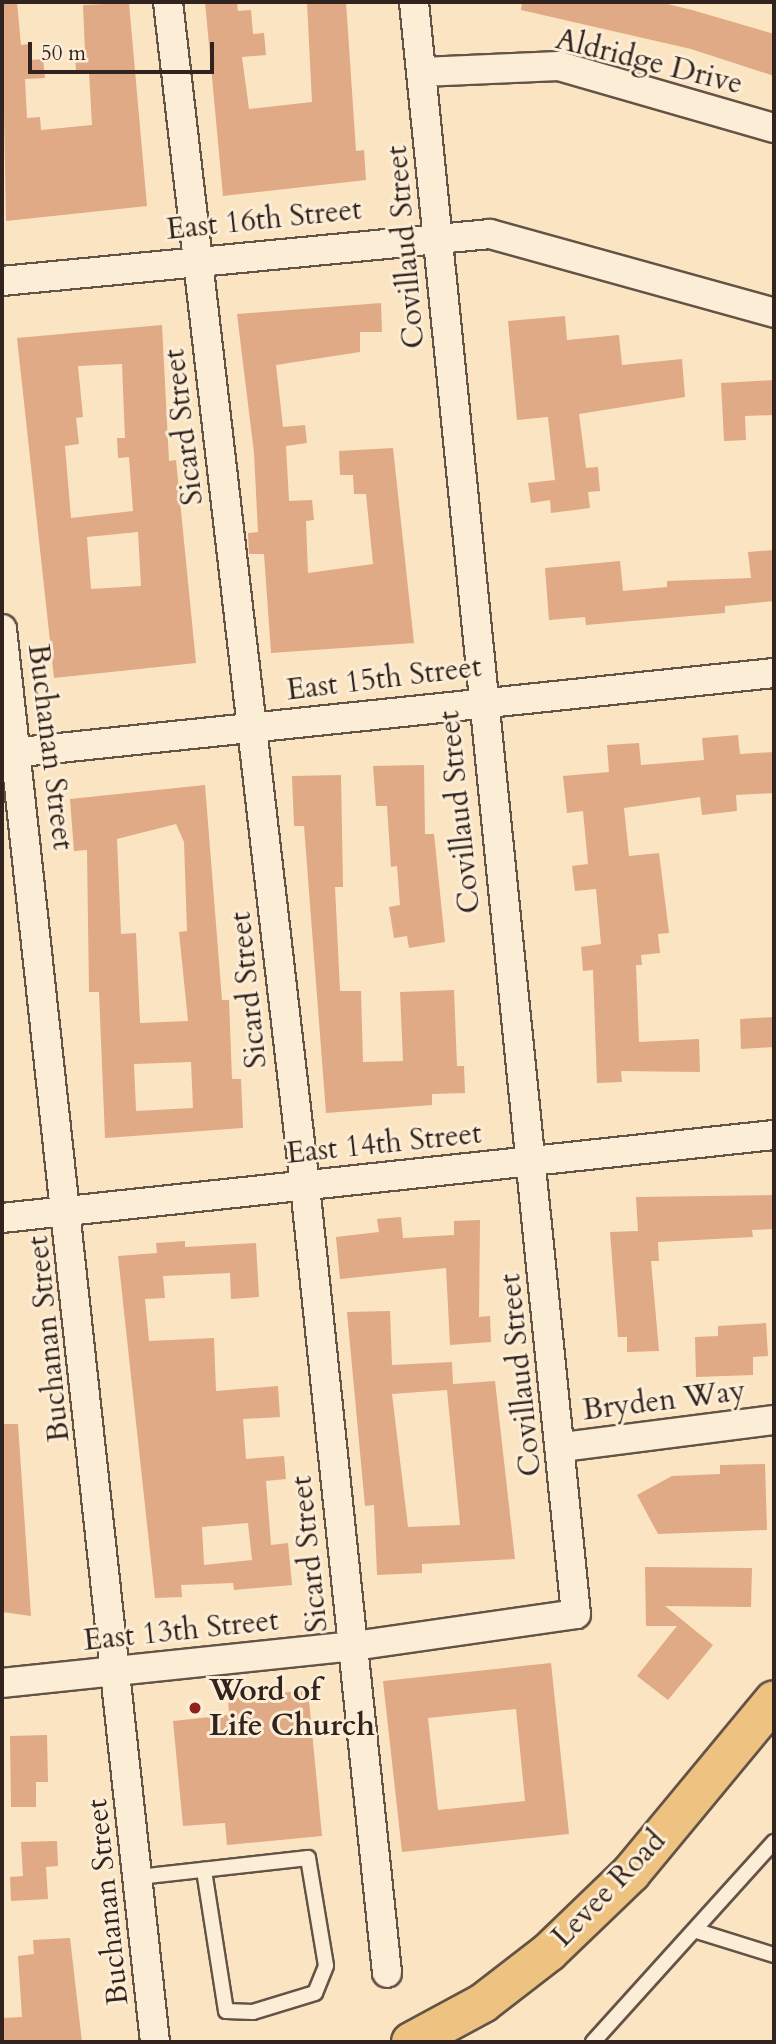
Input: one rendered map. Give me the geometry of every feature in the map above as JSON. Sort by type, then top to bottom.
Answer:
[{"type":"highway","name":"Levee Road","points":[[411,2042],[483,2003],[549,1952],[631,1872],[774,1700]]},
{"type":"street","name":"Sicard Street","points":[[168,2],[305,1186],[387,1973]]},
{"type":"street","name":"Covillaud Street","points":[[414,2],[439,234],[481,700],[533,1161],[576,1614]]},
{"type":"street","name":"Aldridge Drive","points":[[422,72],[559,66],[774,128]]},
{"type":"street","name":"East 16th Street","points":[[2,281],[439,234],[490,234],[774,313]]},
{"type":"street","name":"Buchanan Street","points":[[2,629],[10,753],[69,1211],[119,1671],[155,2042]]},
{"type":"street","name":"East 15th Street","points":[[10,753],[253,728],[481,700],[774,673]]},
{"type":"street","name":"East 14th Street","points":[[2,1219],[774,1135]]},
{"type":"street","name":"Bryden Way","points":[[562,1447],[774,1420]]},
{"type":"street","name":"East 13th Street","points":[[2,1683],[354,1646],[576,1614]]},
{"type":"lane","points":[[593,2042],[697,1931],[774,1842]]},
{"type":"lane","points":[[139,1877],[308,1858],[326,1966],[315,1993],[253,2012],[226,2011],[204,1870]]},
{"type":"lane","points":[[697,1931],[774,1955]]},
{"type":"building","points":[[2,2],[17,2],[21,45],[29,44],[30,60],[43,59],[45,78],[25,79],[27,118],[40,117],[41,130],[92,125],[89,72],[76,72],[75,52],[85,52],[83,5],[129,3],[147,206],[6,221]]},
{"type":"building","points":[[205,2],[237,2],[238,11],[251,10],[253,34],[264,33],[266,55],[242,57],[249,109],[312,102],[307,2],[346,2],[356,151],[364,150],[366,180],[223,196]]},
{"type":"building","points":[[522,2],[659,2],[774,34],[774,76],[691,49],[521,10]]},
{"type":"building","points":[[381,303],[382,332],[360,332],[360,352],[276,365],[283,427],[305,425],[307,443],[286,446],[289,501],[312,500],[314,520],[306,521],[308,573],[373,564],[366,494],[354,494],[353,475],[340,475],[339,451],[393,448],[414,643],[271,653],[264,554],[249,554],[248,533],[258,532],[254,453],[237,314]]},
{"type":"building","points":[[565,316],[567,340],[619,335],[622,365],[682,359],[685,397],[579,414],[586,468],[598,467],[600,491],[588,492],[590,508],[551,513],[550,500],[531,503],[528,483],[555,480],[548,417],[517,420],[508,321]]},
{"type":"building","points":[[162,325],[169,461],[176,460],[196,663],[54,678],[17,338]],"holes":[[[122,364],[125,438],[117,438],[118,458],[129,457],[133,511],[71,518],[65,446],[79,444],[76,418],[83,417],[78,366]],[[138,532],[141,586],[91,589],[87,537]]]},
{"type":"building","points":[[774,380],[774,415],[745,416],[746,440],[724,441],[721,383]]},
{"type":"building","points":[[774,550],[774,601],[725,606],[725,613],[586,625],[585,617],[549,620],[545,568],[620,561],[623,591],[667,587],[667,581],[751,578],[748,552]]},
{"type":"building","points":[[738,735],[740,754],[774,752],[774,793],[736,795],[737,811],[702,815],[700,797],[624,808],[629,856],[659,853],[669,933],[658,934],[660,953],[641,955],[642,965],[636,965],[639,1042],[699,1039],[700,1072],[621,1071],[622,1082],[597,1083],[593,970],[583,971],[581,947],[601,944],[596,889],[575,891],[572,866],[588,864],[583,811],[567,813],[563,776],[609,772],[607,745],[639,743],[641,765],[704,760],[702,738]]},
{"type":"building","points":[[424,765],[425,834],[434,834],[445,942],[409,948],[407,936],[394,938],[389,907],[400,905],[397,866],[391,867],[387,806],[376,806],[373,766]]},
{"type":"building","points":[[341,775],[343,887],[335,887],[340,991],[361,991],[363,1062],[403,1061],[400,992],[454,990],[457,1066],[464,1066],[465,1093],[432,1094],[432,1105],[326,1113],[304,826],[294,826],[292,776]]},
{"type":"building","points":[[205,785],[222,1000],[229,1000],[232,1079],[241,1079],[243,1128],[105,1138],[99,992],[89,992],[87,850],[74,851],[70,799]],"holes":[[[176,824],[184,842],[187,931],[179,932],[188,1021],[140,1023],[136,933],[121,934],[117,839]],[[191,1062],[193,1108],[136,1111],[134,1064]]]},
{"type":"building","points":[[774,1017],[774,1047],[741,1049],[740,1019]]},
{"type":"building","points":[[774,1195],[774,1229],[752,1230],[753,1237],[658,1242],[659,1261],[651,1261],[659,1351],[627,1352],[627,1337],[618,1337],[610,1232],[638,1231],[636,1197]]},
{"type":"building","points":[[401,1217],[403,1238],[454,1235],[454,1221],[480,1220],[479,1317],[490,1316],[491,1342],[450,1345],[446,1268],[340,1279],[336,1237],[379,1232],[377,1219]]},
{"type":"building","points":[[185,1241],[185,1247],[256,1243],[259,1297],[231,1299],[230,1273],[163,1276],[165,1298],[145,1299],[149,1341],[214,1338],[216,1391],[278,1386],[280,1417],[243,1419],[246,1459],[284,1456],[286,1479],[266,1481],[271,1545],[288,1543],[292,1585],[234,1590],[233,1583],[181,1585],[182,1597],[155,1598],[118,1256],[157,1253],[156,1243]],"holes":[[[248,1523],[252,1560],[204,1565],[202,1527]]]},
{"type":"building","points":[[390,1311],[392,1365],[452,1362],[453,1384],[495,1381],[515,1559],[422,1564],[422,1573],[377,1575],[374,1505],[365,1506],[347,1312]],"holes":[[[447,1390],[460,1525],[408,1527],[392,1394]]]},
{"type":"building","points":[[766,1323],[768,1356],[753,1357],[753,1375],[696,1377],[695,1337],[718,1336],[718,1326]]},
{"type":"building","points":[[2,1424],[18,1424],[31,1616],[2,1612]]},
{"type":"building","points":[[765,1464],[767,1530],[658,1534],[637,1495],[672,1476],[720,1474],[720,1465]]},
{"type":"building","points":[[645,1567],[752,1568],[751,1607],[665,1606],[713,1645],[668,1700],[637,1676],[677,1626],[646,1626]]},
{"type":"building","points":[[551,1663],[569,1834],[402,1852],[383,1681]],"holes":[[[516,1709],[525,1801],[438,1810],[428,1718]]]},
{"type":"building","points":[[308,1690],[322,1836],[227,1845],[225,1823],[183,1826],[173,1721],[229,1715],[228,1698]]},
{"type":"building","points":[[47,1735],[48,1782],[36,1782],[36,1807],[11,1807],[10,1736]]},
{"type":"building","points":[[57,1841],[58,1866],[46,1867],[48,1899],[11,1901],[10,1877],[23,1876],[21,1842]]},
{"type":"building","points":[[70,1938],[82,2042],[2,2042],[2,2018],[22,2017],[18,1956],[34,1954],[33,1940]]},
{"type":"place","name":"Word of Life Church","points":[[195,1708]]}]
